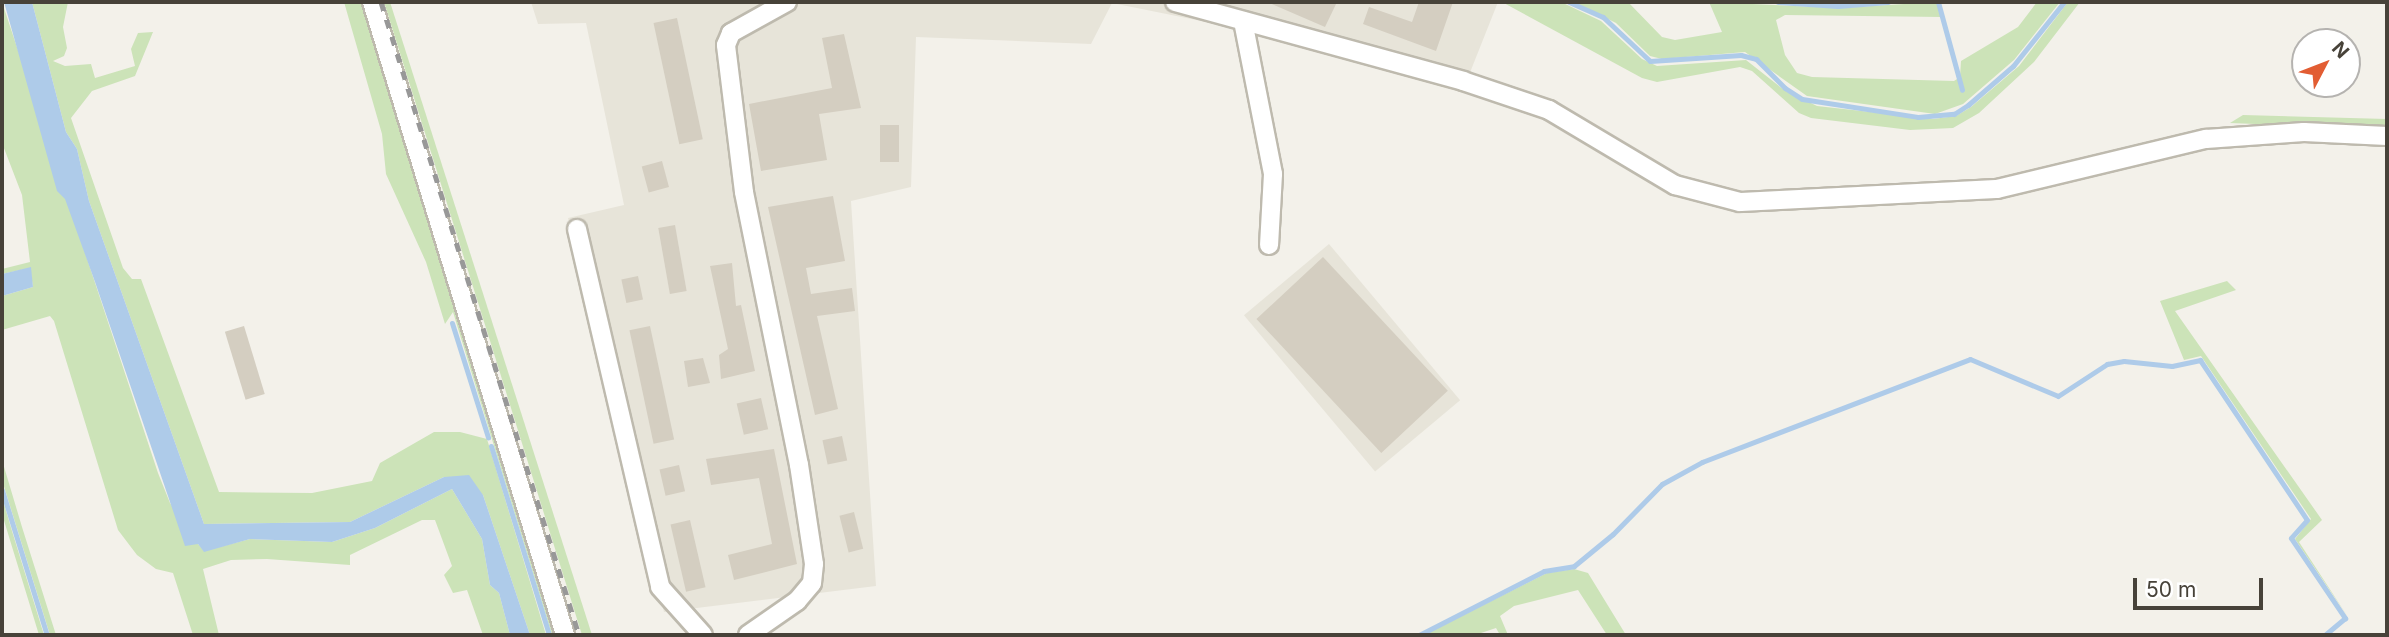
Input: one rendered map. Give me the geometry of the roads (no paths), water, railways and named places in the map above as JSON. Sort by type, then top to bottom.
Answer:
[{"type":"street","points":[[372,2],[565,635]]},
{"type":"street","points":[[748,635],[797,601],[811,583],[814,564],[799,465],[744,192],[726,45],[731,33],[787,2]]},
{"type":"street","points":[[1175,2],[1463,81],[1549,110],[1675,185],[1740,202],[1997,189],[2219,137],[2304,132],[2387,136]]},
{"type":"street","points":[[1243,21],[1273,174],[1269,245]]},
{"type":"street","points":[[577,229],[660,587],[703,635]]},
{"type":"water","points":[[4,2],[32,2],[66,132],[77,149],[89,201],[204,524],[350,522],[444,477],[469,475],[483,495],[530,635],[510,635],[499,593],[490,585],[482,539],[452,489],[375,528],[332,542],[250,539],[204,552],[198,544],[185,546],[95,282],[65,199],[57,191]]},
{"type":"water","points":[[31,267],[33,287],[2,296],[2,274]]},
{"type":"waterway","points":[[1569,2],[1603,17],[1650,61],[1741,55],[1756,59],[1785,88],[1802,99],[1918,117],[1954,114],[1968,105],[2013,66],[2064,2]]},
{"type":"waterway","points":[[1778,2],[1838,6],[1888,2]]},
{"type":"waterway","points":[[1938,2],[1962,90]]},
{"type":"waterway","points":[[452,323],[488,437]]},
{"type":"waterway","points":[[1419,635],[1544,571],[1574,566],[1613,534],[1662,484],[1702,462],[1970,359],[2058,396],[2107,364],[2124,361],[2172,366],[2200,360],[2307,520],[2291,538],[2345,618],[2325,635]]},
{"type":"waterway","points":[[491,446],[549,635]]},
{"type":"waterway","points":[[2,490],[47,635]]},
{"type":"railway","points":[[381,2],[579,635]]}]
